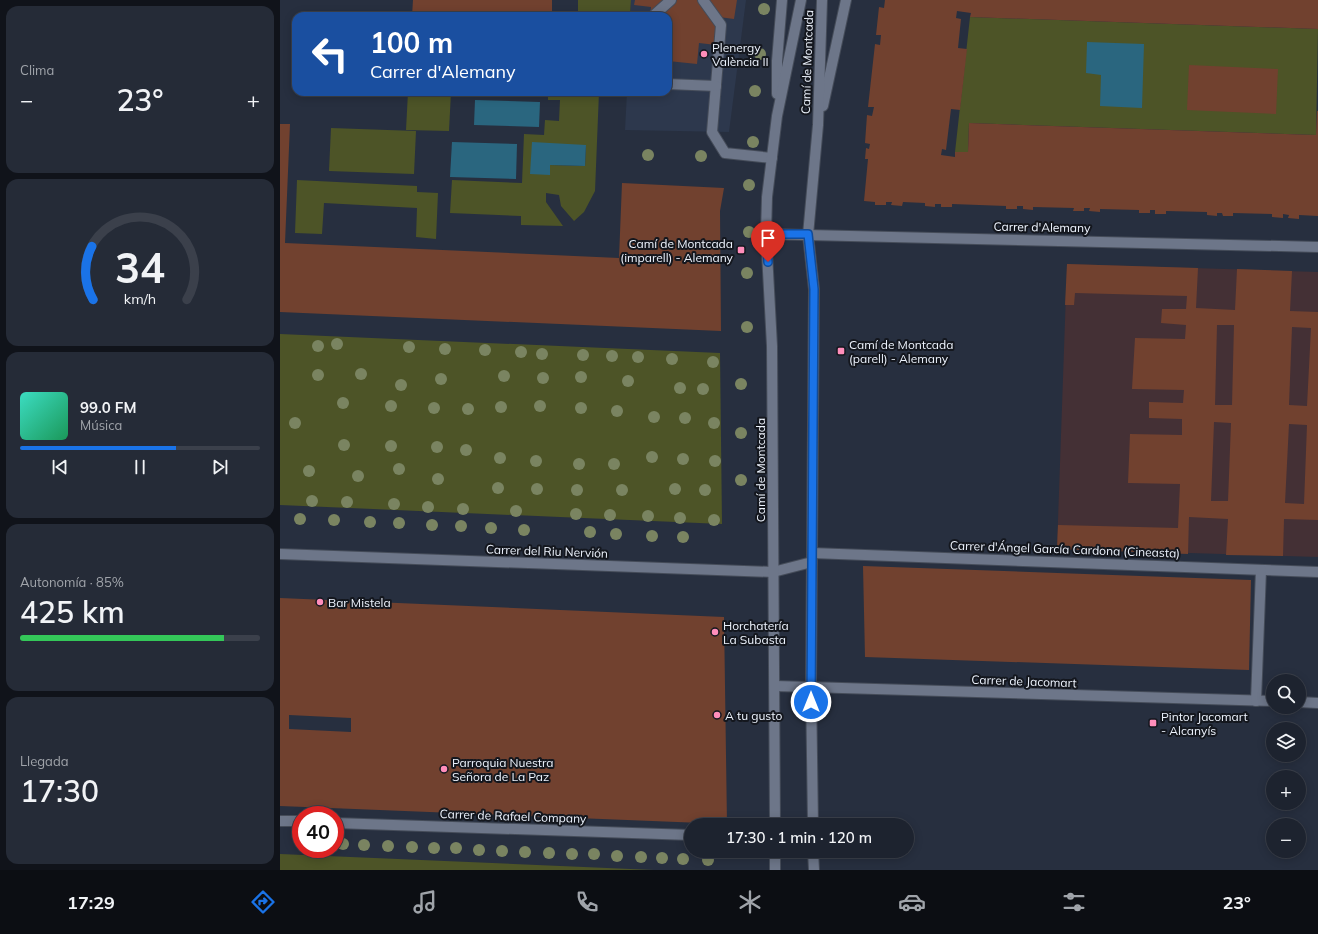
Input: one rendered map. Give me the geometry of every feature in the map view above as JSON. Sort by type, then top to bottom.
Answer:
[{"type":"street","points":[[658,12],[671,0]]},
{"type":"street","points":[[703,0],[722,25],[712,132],[725,152],[772,158]]},
{"type":"street","name":"Camí de Montcada","points":[[777,116],[777,61],[782,0]]},
{"type":"street","name":"Camí de Montcada","points":[[775,818],[772,346],[766,234],[767,197],[777,116],[801,0]]},
{"type":"street","name":"Camí de Montcada","points":[[813,818],[811,687],[814,289],[808,234],[818,125],[822,0]]},
{"type":"street","name":"Camí de Montcada","points":[[818,125],[846,0]]},
{"type":"street","points":[[672,84],[716,86]]},
{"type":"street","name":"Carrer d'Alemany","points":[[766,234],[1318,247]]},
{"type":"street","name":"Carrer del Riu Nervión","points":[[280,554],[773,572],[812,557]]},
{"type":"street","name":"Carrer d'Ángel García Cardona (Cineasta)","points":[[812,557],[1318,572]]},
{"type":"street","points":[[1256,701],[1261,570]]},
{"type":"street","name":"Carrer de Jacomart","points":[[775,686],[1266,701]]},
{"type":"street","points":[[1306,702],[1318,703]]},
{"type":"street","points":[[280,821],[292,821]]},
{"type":"street","name":"Carrer de Rafael Company","points":[[344,823],[684,836]]},
{"type":"street","points":[[775,858],[776,870]]},
{"type":"street","points":[[813,858],[814,870]]},
{"type":"shaded area","name":"Plenergy València II","points":[[631,0],[746,0],[729,132],[625,130],[627,96],[672,96],[672,12],[630,12]]},
{"type":"shaded area","points":[[1087,42],[1144,44],[1142,108],[1100,106],[1101,75],[1086,73]]},
{"type":"shaded area","points":[[475,100],[540,102],[539,127],[474,125]]},
{"type":"shaded area","points":[[452,142],[517,144],[516,179],[450,177]]},
{"type":"shaded area","points":[[532,142],[586,145],[585,166],[550,165],[550,175],[530,174]]},
{"type":"shaded area","points":[[1067,264],[1318,272],[1318,557],[1057,549]]},
{"type":"green space","points":[[578,0],[631,0],[630,12],[578,12]]},
{"type":"green space","points":[[970,17],[1318,29],[1316,135],[969,123],[968,152],[955,152]]},
{"type":"green space","points":[[408,96],[451,96],[449,131],[406,130]]},
{"type":"green space","points":[[548,96],[599,96],[595,191],[584,212],[574,221],[561,206],[559,195],[546,193],[546,202],[563,226],[521,225],[521,216],[450,213],[452,180],[522,183],[524,134],[544,135],[545,120],[559,121],[560,100],[548,100]],"holes":[[[586,145],[585,166],[550,165]]]},
{"type":"green space","points":[[331,128],[416,131],[414,174],[329,171]]},
{"type":"green space","points":[[297,180],[417,186],[417,192],[438,193],[436,239],[416,237],[417,208],[324,203],[322,234],[295,233]]},
{"type":"green space","points":[[280,334],[720,353],[722,524],[280,505]]},
{"type":"green space","points":[[280,854],[292,855],[292,858],[344,858],[344,857],[654,870],[280,870]]},
{"type":"building","points":[[413,0],[552,0],[552,12],[412,12]]},
{"type":"building","points":[[635,0],[737,0],[734,19],[719,17],[716,45],[699,43],[697,64],[672,61],[672,12],[650,12],[651,7],[634,5]]},
{"type":"building","points":[[885,0],[1318,0],[1318,29],[970,17],[971,13],[957,11],[956,18],[961,19],[958,48],[967,49],[960,110],[951,109],[946,150],[942,149],[941,155],[955,157],[955,152],[968,152],[969,123],[1316,135],[1318,111],[1318,216],[1299,215],[1299,219],[1288,218],[1289,215],[1283,214],[1283,218],[1272,217],[1272,214],[1233,213],[1233,216],[1223,216],[1222,213],[1217,213],[1217,216],[1207,215],[1207,212],[1166,211],[1166,214],[1155,214],[1155,210],[1150,210],[1150,213],[1139,213],[1139,210],[1100,209],[1100,212],[1089,211],[1090,208],[1084,208],[1084,211],[1073,211],[1074,208],[1033,207],[1033,210],[1023,209],[1023,206],[1017,206],[1017,209],[1006,209],[1006,206],[952,204],[952,207],[941,207],[941,204],[935,204],[935,207],[925,206],[925,203],[903,202],[902,206],[891,205],[892,202],[886,202],[886,205],[875,205],[875,202],[864,201],[868,159],[865,159],[866,148],[869,149],[870,144],[865,143],[867,115],[872,116],[874,107],[868,107],[875,44],[880,45],[881,35],[876,35],[879,7],[884,8]]},
{"type":"building","points":[[1189,65],[1278,69],[1276,114],[1187,110]]},
{"type":"building","points":[[280,124],[290,124],[285,243],[619,258],[622,183],[724,188],[720,211],[721,331],[280,312]]},
{"type":"building","points":[[1067,264],[1198,268],[1196,308],[1235,310],[1237,269],[1292,271],[1290,311],[1318,312],[1318,520],[1284,519],[1283,556],[1226,555],[1228,519],[1189,517],[1188,554],[1057,549],[1058,525],[1178,528],[1180,484],[1128,483],[1130,434],[1182,435],[1182,419],[1149,418],[1149,402],[1183,403],[1184,390],[1132,389],[1135,338],[1185,339],[1186,325],[1161,323],[1162,309],[1186,309],[1187,296],[1075,293],[1074,305],[1065,305]],"holes":[[[1217,325],[1234,325],[1232,405],[1215,405]],[[1292,327],[1311,328],[1307,406],[1289,405]],[[1214,422],[1231,423],[1228,501],[1211,501]],[[1289,424],[1307,425],[1304,504],[1285,503]]]},
{"type":"building","points":[[863,566],[1251,580],[1249,670],[865,657]]},
{"type":"building","points":[[280,598],[724,617],[727,818],[684,818],[684,822],[344,809],[344,806],[280,806]],"holes":[[[289,715],[351,718],[351,732],[289,729]]]},
{"type":"place","name":"Plenergy València II","points":[[704,54]]},
{"type":"place","name":"Camí de Montcada (imparell) - Alemany","points":[[741,250]]},
{"type":"place","name":"Camí de Montcada (parell) - Alemany","points":[[841,351]]},
{"type":"place","name":"Bar Mistela","points":[[320,602]]},
{"type":"place","name":"Horchatería La Subasta","points":[[715,632]]},
{"type":"place","name":"A tu gusto","points":[[717,715]]},
{"type":"place","name":"Pintor Jacomart - Alcanyís","points":[[1153,723]]},
{"type":"place","name":"Parroquia Nuestra Señora de La Paz","points":[[444,769]]},
{"type":"route","points":[[768,262],[766,234],[808,234],[814,289],[811,702]]}]
